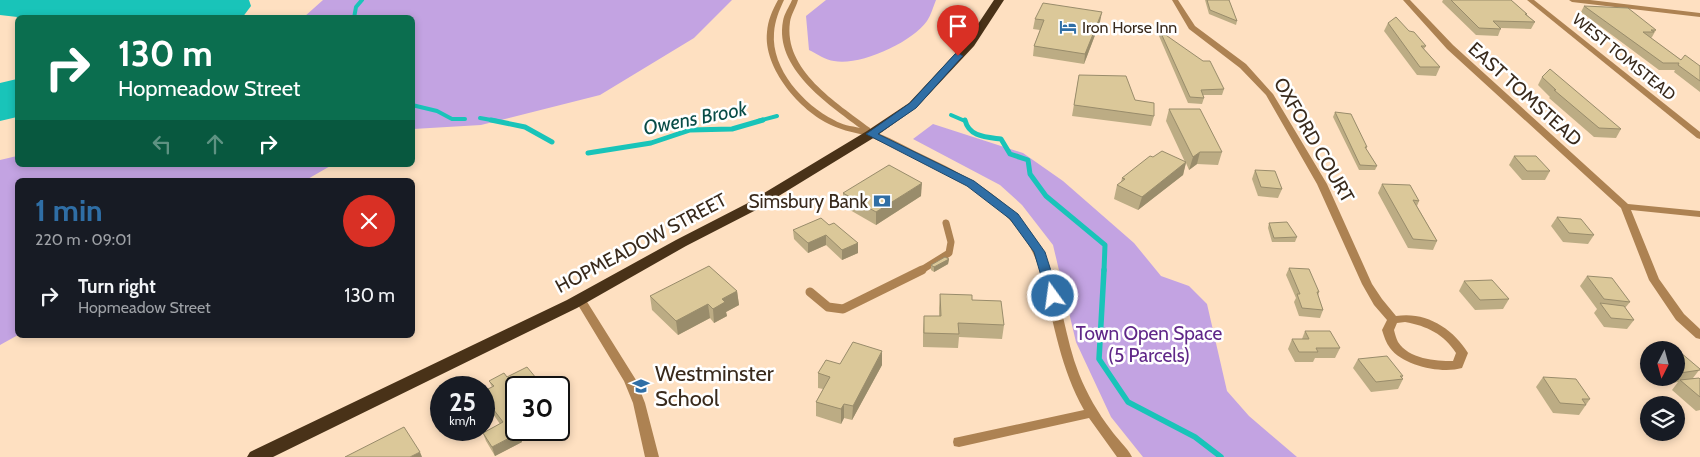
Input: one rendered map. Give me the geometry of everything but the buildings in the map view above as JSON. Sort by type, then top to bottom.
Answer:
[{"type":"highway","name":"HOPMEADOW STREET","points":[[256,457],[580,300],[681,243],[750,207],[871,134],[913,106],[970,44],[999,0]]},
{"type":"street","points":[[781,0],[770,23],[771,51],[778,70],[799,97],[828,121],[871,134],[970,183],[1014,216],[1028,234],[1040,252],[1049,281],[1063,344],[1075,381],[1092,413],[1125,457]]},
{"type":"street","points":[[795,0],[784,26],[790,56],[817,91],[871,134]]},
{"type":"street","name":"OXFORD COURT","points":[[1175,0],[1192,27],[1243,66],[1269,94],[1322,184],[1367,284],[1378,302],[1394,320]]},
{"type":"street","name":"EAST TOMSTEAD","points":[[1406,0],[1450,47],[1626,207]]},
{"type":"street","name":"WEST TOMSTEAD","points":[[1530,0],[1700,136]]},
{"type":"street","points":[[1572,0],[1610,2],[1700,15]]},
{"type":"street","points":[[1700,214],[1626,207],[1659,288],[1680,317],[1700,335]]},
{"type":"street","points":[[580,300],[630,380],[639,404],[652,457]]},
{"type":"street","points":[[1405,318],[1433,324],[1455,342],[1462,353],[1458,364],[1442,366],[1408,357],[1394,346],[1388,330],[1394,320],[1405,318]]},
{"type":"street","points":[[959,442],[1092,413]]},
{"type":"lane","points":[[810,292],[821,304],[843,309],[909,278],[949,254],[952,244],[946,223]]},
{"type":"green space","points":[[323,0],[732,0],[694,38],[600,95],[481,125],[415,129],[415,15],[306,15]]},
{"type":"green space","points":[[826,0],[936,0],[927,21],[909,37],[884,51],[845,62],[828,59],[809,50],[806,16]]},
{"type":"green space","name":"Town Open Space (5 Parcels)","points":[[933,124],[1023,153],[1063,181],[1134,243],[1161,276],[1189,286],[1207,304],[1227,391],[1249,416],[1297,457],[1143,457],[1111,417],[1076,342],[1053,245],[1022,205],[1000,185],[913,139]]},
{"type":"green space","points":[[15,156],[15,167],[329,167],[309,178],[15,178],[15,337],[0,345],[0,160]]},
{"type":"water","points":[[0,0],[249,0],[251,6],[244,15],[15,15],[15,17],[0,15]]},
{"type":"water","points":[[15,79],[15,117],[0,121],[0,83]]},
{"type":"waterway","name":"Owens Brook","points":[[355,15],[356,7],[362,0]]},
{"type":"waterway","name":"Owens Brook","points":[[415,106],[437,111],[452,119],[465,119]]},
{"type":"waterway","name":"Owens Brook","points":[[951,115],[965,121]]},
{"type":"waterway","name":"Owens Brook","points":[[758,121],[777,116]]},
{"type":"waterway","name":"Owens Brook","points":[[480,118],[497,121]]},
{"type":"waterway","name":"Owens Brook","points":[[491,120],[525,127],[552,142]]},
{"type":"waterway","name":"Owens Brook","points":[[588,153],[651,143],[690,130],[732,129],[763,120]]},
{"type":"waterway","name":"Owens Brook","points":[[965,120],[967,126],[974,133],[984,137],[1001,139],[1010,154],[1028,160],[1030,174],[1046,196],[1105,245],[1104,271]]},
{"type":"waterway","name":"Owens Brook","points":[[1104,270],[1099,359],[1128,402],[1195,437],[1221,457]]},
{"type":"place","name":"Iron Horse Inn","points":[[1068,27]]},
{"type":"place","name":"Simsbury Bank","points":[[882,201]]},
{"type":"place","name":"Westminster School","points":[[641,386]]},
{"type":"route","points":[[958,56],[913,106],[871,134],[970,183],[1014,216],[1040,252],[1053,296]]}]
